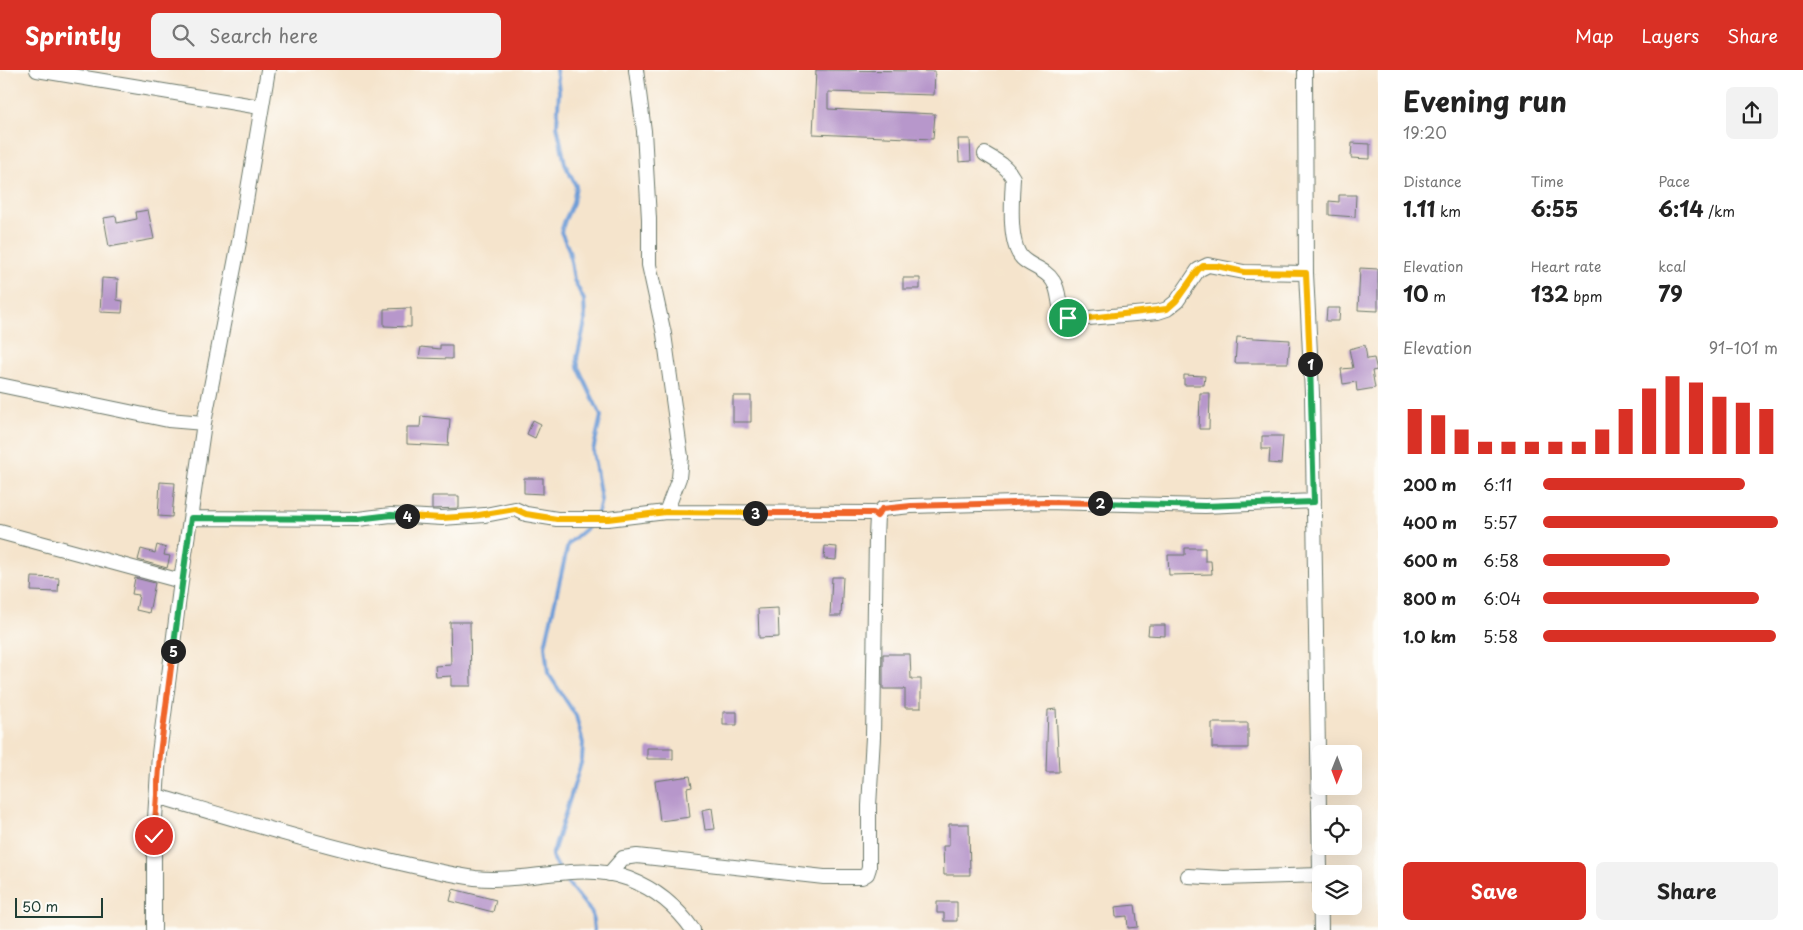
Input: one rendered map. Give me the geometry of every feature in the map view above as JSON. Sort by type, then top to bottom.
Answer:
[{"type":"street","points":[[37,70],[260,107]]},
{"type":"street","points":[[154,930],[154,836],[160,754],[181,581],[204,423],[240,237],[260,107],[268,70]]},
{"type":"street","points":[[636,70],[644,131],[649,219],[649,265],[664,334],[681,457],[679,478],[666,512]]},
{"type":"street","points":[[1305,70],[1306,273],[1312,393],[1320,865]]},
{"type":"street","points":[[986,154],[1001,163],[1009,171],[1012,178],[1014,237],[1017,250],[1023,259],[1054,281],[1062,312],[1068,318],[1089,318],[1167,309],[1176,301],[1198,270],[1208,265],[1244,272],[1306,273]]},
{"type":"street","points":[[0,385],[168,420],[204,423]]},
{"type":"street","points":[[609,874],[617,862],[623,858],[637,856],[824,877],[862,877],[867,874],[869,868],[869,806],[873,737],[877,516],[882,509],[911,506],[1046,502],[1205,506],[1314,502]]},
{"type":"street","points":[[191,518],[358,519],[391,515],[442,518],[485,515],[515,509],[526,514],[557,519],[608,519],[666,512],[873,513],[877,516]]},
{"type":"street","points":[[0,532],[181,581]]},
{"type":"street","points":[[157,796],[297,838],[420,868],[476,878],[504,879],[577,872],[609,874],[628,878],[663,898],[679,911],[692,930]]},
{"type":"street","points":[[1188,876],[1224,878],[1312,875]]},
{"type":"street","points":[[1321,915],[1321,930]]},
{"type":"building","points":[[816,70],[935,71],[934,95],[828,92],[828,109],[935,114],[933,139],[813,134]]},
{"type":"building","points":[[958,139],[970,139],[971,161],[959,162]]},
{"type":"building","points":[[1352,143],[1370,144],[1370,159],[1351,158]]},
{"type":"building","points":[[1339,195],[1356,195],[1355,217],[1329,215],[1329,201],[1339,202]]},
{"type":"building","points":[[148,210],[154,239],[109,247],[104,218],[116,216],[117,223],[137,219],[136,212]]},
{"type":"building","points":[[1360,268],[1378,269],[1378,311],[1358,310]]},
{"type":"building","points":[[102,278],[118,279],[117,300],[123,301],[122,313],[100,312]]},
{"type":"building","points":[[903,278],[920,278],[920,289],[903,289]]},
{"type":"building","points":[[411,308],[411,327],[384,326],[384,309]]},
{"type":"building","points":[[1327,308],[1340,308],[1339,321],[1326,321]]},
{"type":"building","points":[[1237,337],[1290,340],[1288,363],[1235,363]]},
{"type":"building","points":[[440,345],[452,345],[452,359],[419,358],[421,347],[440,349]]},
{"type":"building","points":[[1365,345],[1367,359],[1374,358],[1377,370],[1372,371],[1375,388],[1357,391],[1356,382],[1343,384],[1341,369],[1353,368],[1349,349]]},
{"type":"building","points":[[1184,375],[1205,376],[1204,385],[1184,385]]},
{"type":"building","points":[[1200,393],[1210,393],[1209,429],[1199,429]]},
{"type":"building","points":[[733,396],[751,396],[751,422],[733,422]]},
{"type":"building","points":[[421,416],[450,419],[448,446],[407,444],[407,427],[420,427]]},
{"type":"building","points":[[533,420],[541,424],[535,438],[527,434]]},
{"type":"building","points":[[1262,436],[1283,436],[1281,464],[1269,463],[1270,449],[1262,449]]},
{"type":"building","points":[[524,478],[543,478],[543,494],[524,493]]},
{"type":"building","points":[[160,482],[175,483],[172,517],[158,516]]},
{"type":"building","points":[[432,496],[459,496],[459,508],[432,509]]},
{"type":"building","points":[[157,545],[166,548],[164,555],[170,556],[167,568],[138,560],[141,549],[155,553]]},
{"type":"building","points":[[825,546],[837,547],[836,560],[824,559]]},
{"type":"building","points":[[1185,548],[1205,548],[1205,561],[1211,561],[1212,574],[1169,575],[1168,555],[1185,555]]},
{"type":"building","points":[[32,577],[59,578],[58,592],[31,591]]},
{"type":"building","points":[[832,577],[843,577],[841,616],[830,616]]},
{"type":"building","points":[[135,578],[155,583],[149,613],[136,610],[139,595],[132,594]]},
{"type":"building","points":[[778,608],[779,637],[759,638],[758,609]]},
{"type":"building","points":[[450,622],[470,622],[471,686],[451,686],[451,676],[436,677],[435,666],[451,665]]},
{"type":"building","points":[[1149,625],[1165,625],[1165,636],[1148,635]]},
{"type":"building","points":[[883,654],[910,654],[911,679],[921,679],[921,708],[905,708],[905,689],[883,689]]},
{"type":"building","points":[[1056,709],[1059,772],[1046,772],[1048,710]]},
{"type":"building","points":[[723,712],[737,712],[737,725],[723,725]]},
{"type":"building","points":[[1212,723],[1248,723],[1248,748],[1212,748]]},
{"type":"building","points":[[647,748],[673,748],[673,759],[647,759]]},
{"type":"building","points":[[690,776],[692,787],[687,788],[690,817],[660,821],[655,781]]},
{"type":"building","points":[[712,808],[715,829],[705,830],[702,810]]},
{"type":"building","points":[[949,824],[969,824],[970,875],[944,875],[943,846],[949,846]]},
{"type":"building","points":[[453,889],[496,900],[493,912],[450,901]]},
{"type":"building","points":[[937,902],[957,902],[957,921],[944,921],[944,913],[937,913]]},
{"type":"building","points":[[1135,905],[1138,927],[1128,928],[1127,916],[1116,917],[1115,907]]},
{"type":"waterway","points":[[556,70],[559,91],[557,125],[565,164],[576,186],[573,203],[561,232],[569,250],[574,280],[584,300],[585,322],[577,358],[578,367],[601,416],[593,451],[601,500],[597,516]]},
{"type":"waterway","points":[[559,869],[552,856],[582,760],[583,743],[576,716],[548,673],[545,646],[568,544],[591,524]]},
{"type":"waterway","points":[[563,877],[592,913],[594,930]]},
{"type":"route","points":[[154,836],[160,754],[181,581],[191,518],[358,519],[391,515],[442,518],[485,515],[515,509],[526,514],[557,519],[608,519],[666,512],[873,513],[877,516],[882,509],[911,506],[1046,502],[1221,506],[1242,503],[1314,502],[1312,393],[1306,273],[1244,272],[1208,265],[1198,270],[1176,301],[1167,309],[1158,312],[1077,319],[1068,318]]}]
